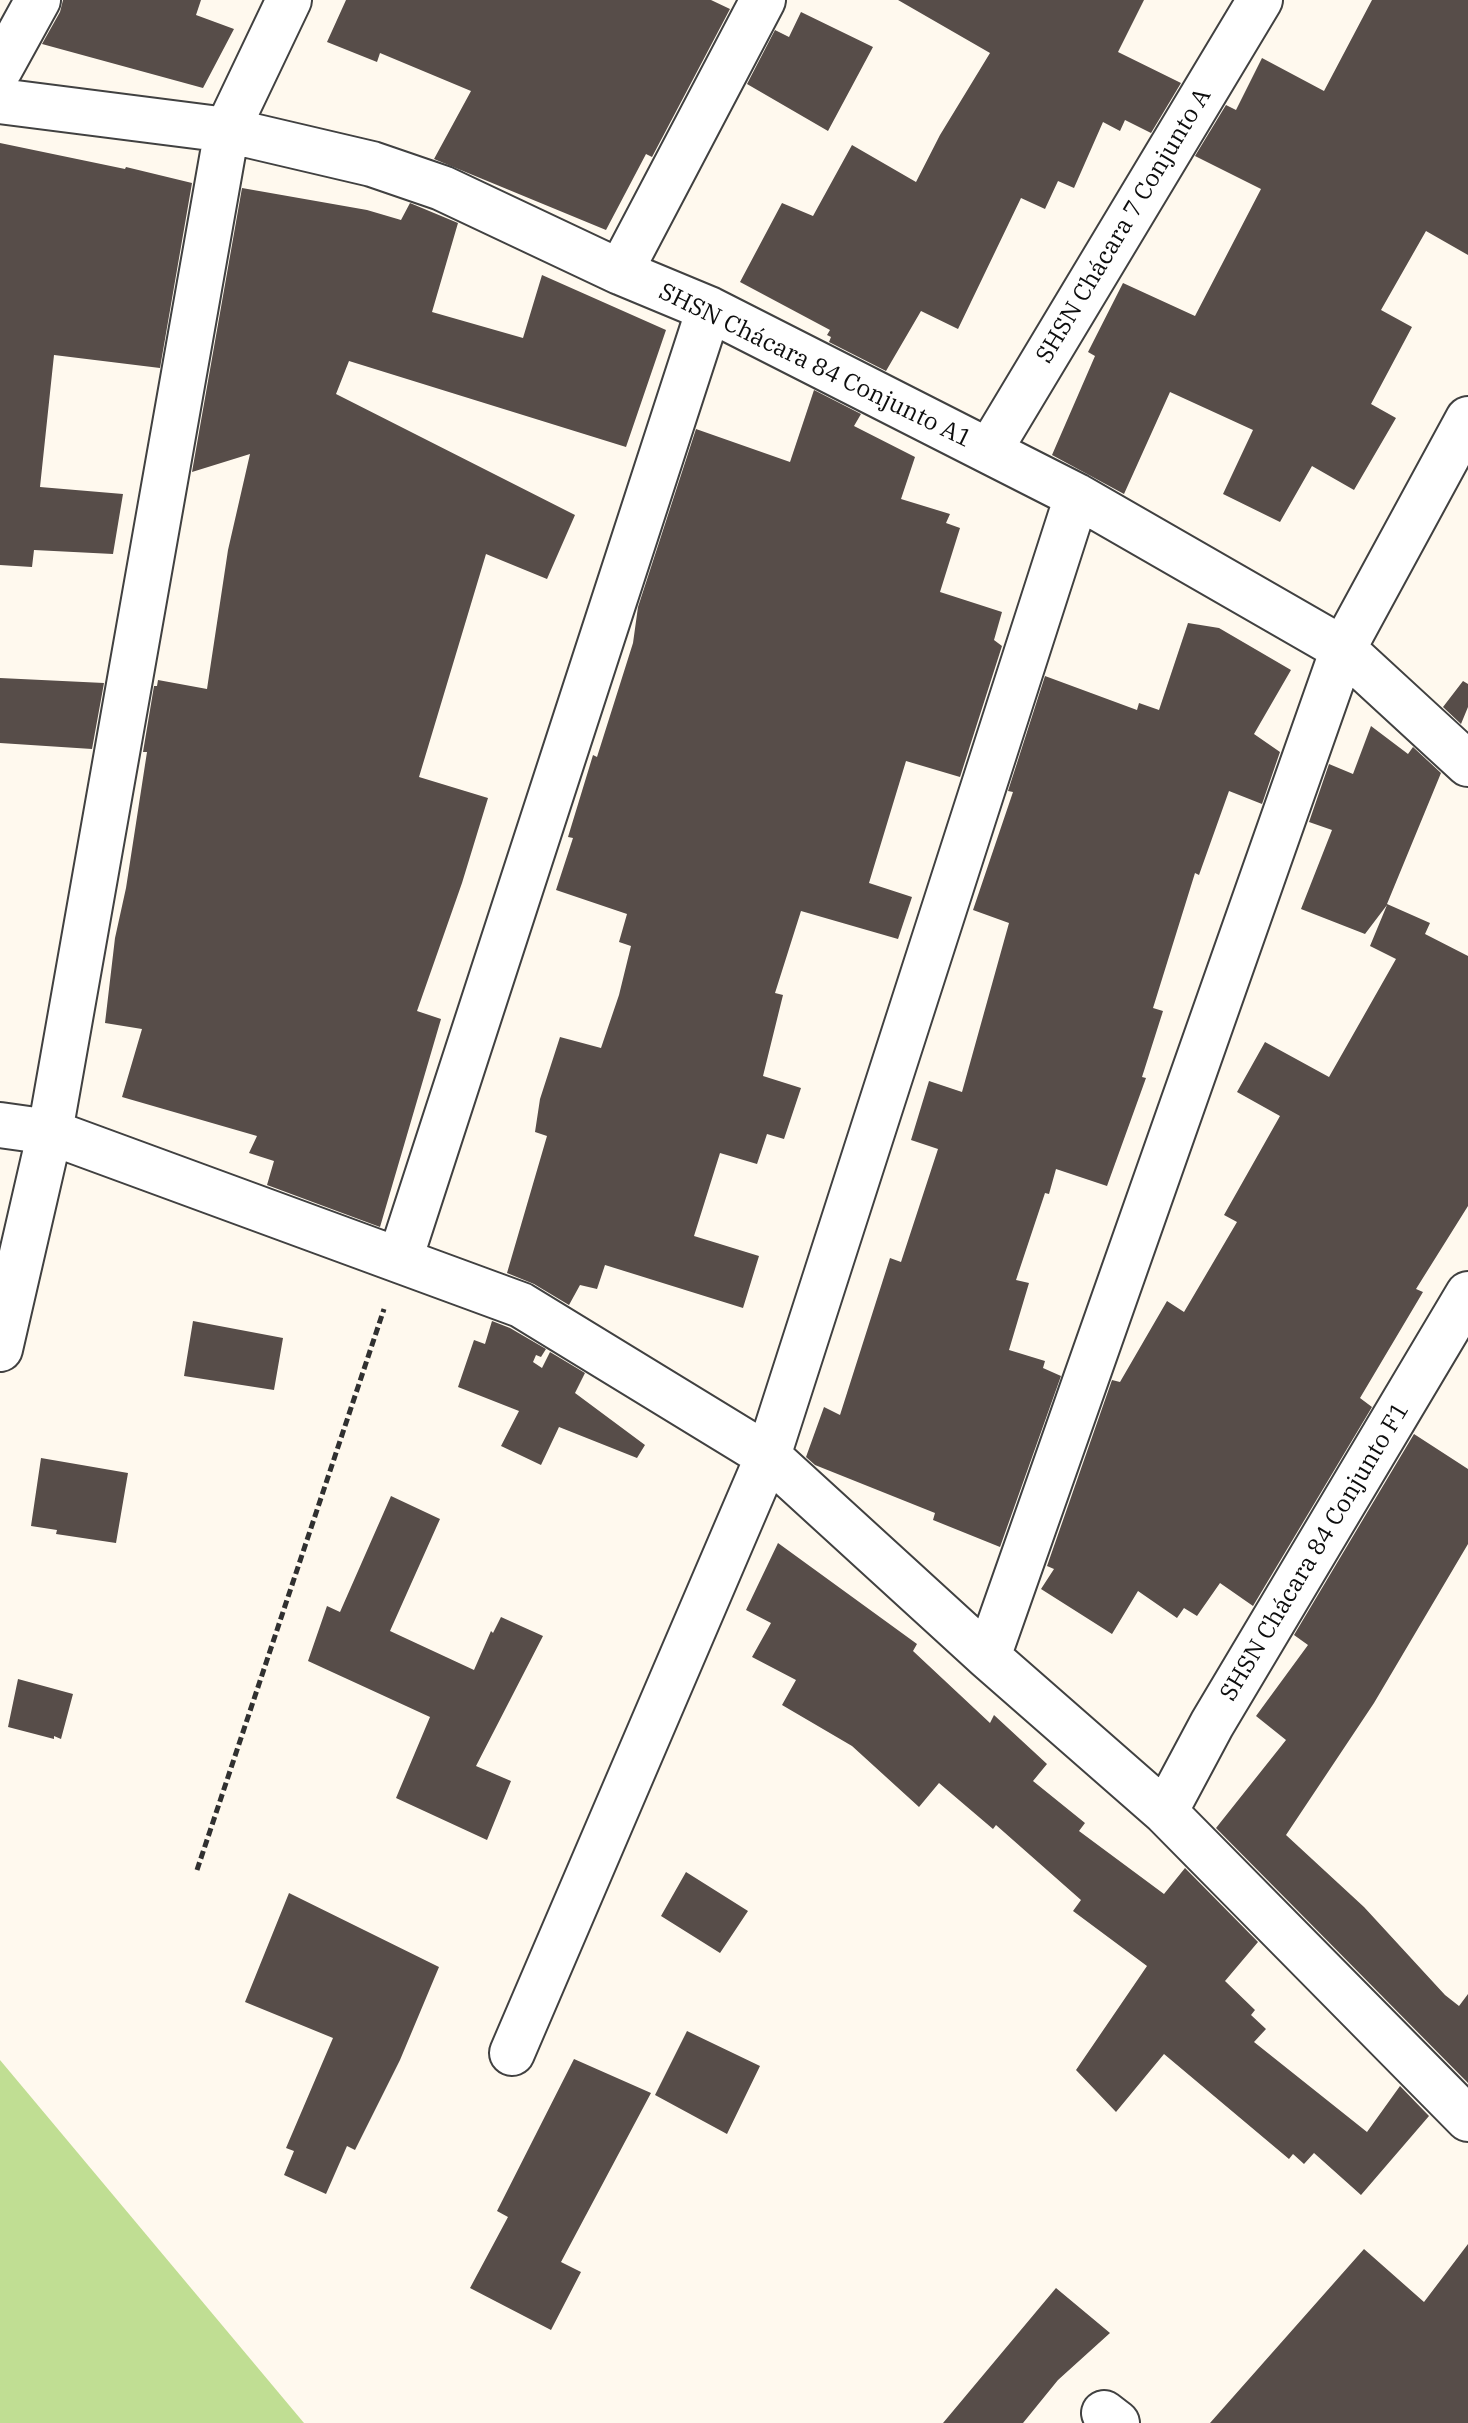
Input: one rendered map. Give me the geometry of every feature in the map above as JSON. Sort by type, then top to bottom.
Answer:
[{"type":"street","points":[[0,69],[38,0]]},
{"type":"street","points":[[0,1349],[50,1132],[227,130],[289,0]]},
{"type":"street","points":[[620,272],[763,0]]},
{"type":"street","name":"SHSN Chácara 7 Conjunto A","points":[[989,451],[1260,0]]},
{"type":"street","name":"SHSN Chácara 84 Conjunto A1","points":[[0,101],[227,130],[372,164],[442,188],[620,272],[709,309],[1077,496],[1343,649],[1468,764]]},
{"type":"street","points":[[400,1259],[709,309]]},
{"type":"street","points":[[988,1657],[1343,649],[1468,419]]},
{"type":"street","points":[[512,2053],[768,1456],[1077,496]]},
{"type":"street","points":[[0,1125],[50,1132],[521,1305],[768,1456],[988,1657],[1165,1812],[1468,2119]]},
{"type":"street","name":"SHSN Chácara 84 Conjunto F1","points":[[1165,1812],[1212,1724],[1468,1294]]},
{"type":"path","points":[[197,1870],[400,1259]]},
{"type":"green space","points":[[0,2060],[304,2423],[0,2423]]},
{"type":"building","points":[[63,0],[201,0],[196,15],[234,29],[203,88],[42,44],[60,12]]},
{"type":"building","points":[[346,0],[711,0],[730,9],[652,157],[646,154],[606,230],[434,159],[471,91],[380,53],[377,62],[327,42]]},
{"type":"building","points":[[898,0],[1144,0],[1118,52],[1181,83],[1151,133],[1125,120],[1120,131],[1103,122],[1074,188],[1058,181],[1045,209],[1021,198],[958,329],[921,311],[886,371],[829,342],[831,337],[827,335],[830,330],[740,282],[782,203],[813,216],[852,145],[916,182],[940,135],[990,53]]},
{"type":"building","points":[[1372,0],[1468,0],[1468,255],[1426,231],[1381,310],[1412,327],[1371,404],[1396,418],[1354,490],[1312,466],[1280,522],[1223,494],[1253,430],[1170,392],[1124,494],[1052,455],[1095,356],[1088,352],[1123,283],[1195,316],[1261,189],[1195,156],[1226,105],[1236,110],[1262,58],[1324,91]]},
{"type":"building","points":[[801,12],[873,47],[828,131],[747,84],[775,30],[789,37]]},
{"type":"building","points":[[0,143],[192,183],[160,368],[54,355],[40,487],[123,494],[113,554],[34,550],[32,567],[0,565]]},
{"type":"building","points":[[242,188],[367,210],[401,220],[410,203],[458,223],[432,312],[523,338],[542,275],[666,330],[626,447],[349,361],[336,394],[575,515],[547,579],[486,554],[419,777],[488,798],[417,1011],[441,1019],[380,1227],[267,1185],[274,1161],[249,1153],[257,1136],[122,1097],[142,1029],[105,1023],[115,938],[147,752],[143,752],[154,686],[157,686],[158,680],[207,689],[228,550],[250,454],[192,472]]},
{"type":"building","points":[[814,390],[861,414],[854,426],[915,457],[901,499],[950,514],[946,523],[960,528],[940,592],[1002,612],[994,640],[1002,646],[960,777],[906,761],[869,883],[912,897],[898,939],[801,911],[775,993],[783,995],[763,1076],[801,1088],[784,1139],[767,1134],[757,1164],[720,1153],[694,1236],[759,1256],[743,1308],[605,1265],[597,1289],[580,1285],[569,1305],[534,1284],[507,1273],[547,1136],[535,1132],[540,1099],[560,1037],[601,1048],[631,946],[619,942],[627,914],[556,890],[573,838],[568,837],[633,643],[638,607],[696,429],[790,462]]},
{"type":"building","points":[[1188,623],[1219,628],[1291,670],[1254,734],[1280,752],[1262,804],[1229,791],[1199,875],[1195,873],[1153,1008],[1163,1011],[1142,1077],[1146,1078],[1107,1186],[1056,1169],[1049,1194],[1045,1193],[1016,1280],[1029,1283],[1009,1350],[1045,1361],[1043,1368],[1061,1376],[1000,1547],[933,1520],[935,1513],[815,1465],[806,1457],[824,1407],[840,1415],[890,1258],[901,1262],[938,1149],[911,1140],[929,1081],[962,1092],[1009,923],[973,910],[1013,792],[1008,791],[1045,676],[1137,710],[1139,703],[1159,710]]},
{"type":"building","points":[[0,678],[104,683],[92,749],[0,743]]},
{"type":"building","points":[[1463,681],[1468,684],[1468,707],[1461,724],[1443,707]]},
{"type":"building","points":[[1371,726],[1408,754],[1413,747],[1441,773],[1387,904],[1430,923],[1425,934],[1468,956],[1468,1206],[1416,1289],[1423,1292],[1360,1398],[1372,1407],[1253,1606],[1220,1583],[1197,1616],[1184,1608],[1177,1618],[1138,1591],[1112,1634],[1041,1589],[1054,1569],[1047,1566],[1112,1380],[1120,1382],[1167,1301],[1184,1312],[1237,1222],[1224,1215],[1280,1116],[1237,1092],[1265,1042],[1329,1077],[1396,959],[1370,946],[1387,905],[1365,934],[1301,909],[1332,830],[1309,822],[1329,764],[1353,774]]},
{"type":"building","points":[[193,1321],[283,1338],[274,1390],[184,1376]]},
{"type":"building","points":[[492,1321],[546,1349],[541,1357],[536,1355],[533,1362],[542,1368],[550,1352],[585,1373],[575,1393],[645,1445],[637,1458],[559,1427],[541,1465],[501,1446],[519,1411],[458,1387],[474,1340],[485,1344]]},
{"type":"building","points":[[1414,1434],[1468,1469],[1468,1544],[1374,1703],[1286,1835],[1364,1907],[1445,1995],[1459,2006],[1468,1994],[1468,2083],[1216,1828],[1286,1740],[1256,1716],[1308,1645],[1294,1635]]},
{"type":"building","points":[[41,1458],[128,1473],[116,1543],[56,1534],[57,1530],[31,1526]]},
{"type":"building","points":[[391,1496],[440,1519],[390,1631],[474,1670],[491,1631],[493,1633],[501,1617],[543,1636],[476,1766],[511,1781],[487,1840],[396,1798],[430,1717],[308,1661],[327,1606],[340,1612]]},
{"type":"building","points":[[778,1543],[917,1644],[913,1651],[990,1723],[994,1715],[1047,1764],[1033,1781],[1085,1823],[1079,1831],[1164,1894],[1185,1868],[1258,1942],[1225,1981],[1255,2010],[1251,2015],[1266,2029],[1254,2042],[1367,2132],[1400,2086],[1429,2116],[1361,2195],[1314,2153],[1304,2164],[1293,2154],[1289,2159],[1164,2054],[1116,2112],[1076,2070],[1147,1966],[1073,1911],[1081,1900],[996,1825],[993,1829],[939,1783],[919,1807],[852,1746],[782,1705],[796,1680],[752,1657],[771,1623],[746,1610]]},
{"type":"building","points":[[18,1679],[73,1694],[61,1739],[8,1727]]},
{"type":"building","points":[[686,1872],[748,1911],[720,1953],[661,1916]]},
{"type":"building","points":[[289,1893],[439,1967],[400,2060],[355,2150],[347,2146],[326,2194],[284,2175],[294,2151],[286,2148],[333,2038],[245,2002]]},
{"type":"building","points":[[687,2031],[760,2066],[727,2134],[655,2095]]},
{"type":"building","points":[[574,2059],[651,2093],[561,2262],[581,2272],[551,2330],[470,2288],[508,2217],[497,2211]]},
{"type":"building","points":[[1468,2244],[1468,2423],[1210,2423],[1364,2249],[1424,2302]]},
{"type":"building","points":[[1056,2288],[1110,2333],[1058,2380],[1023,2423],[943,2423]]}]
